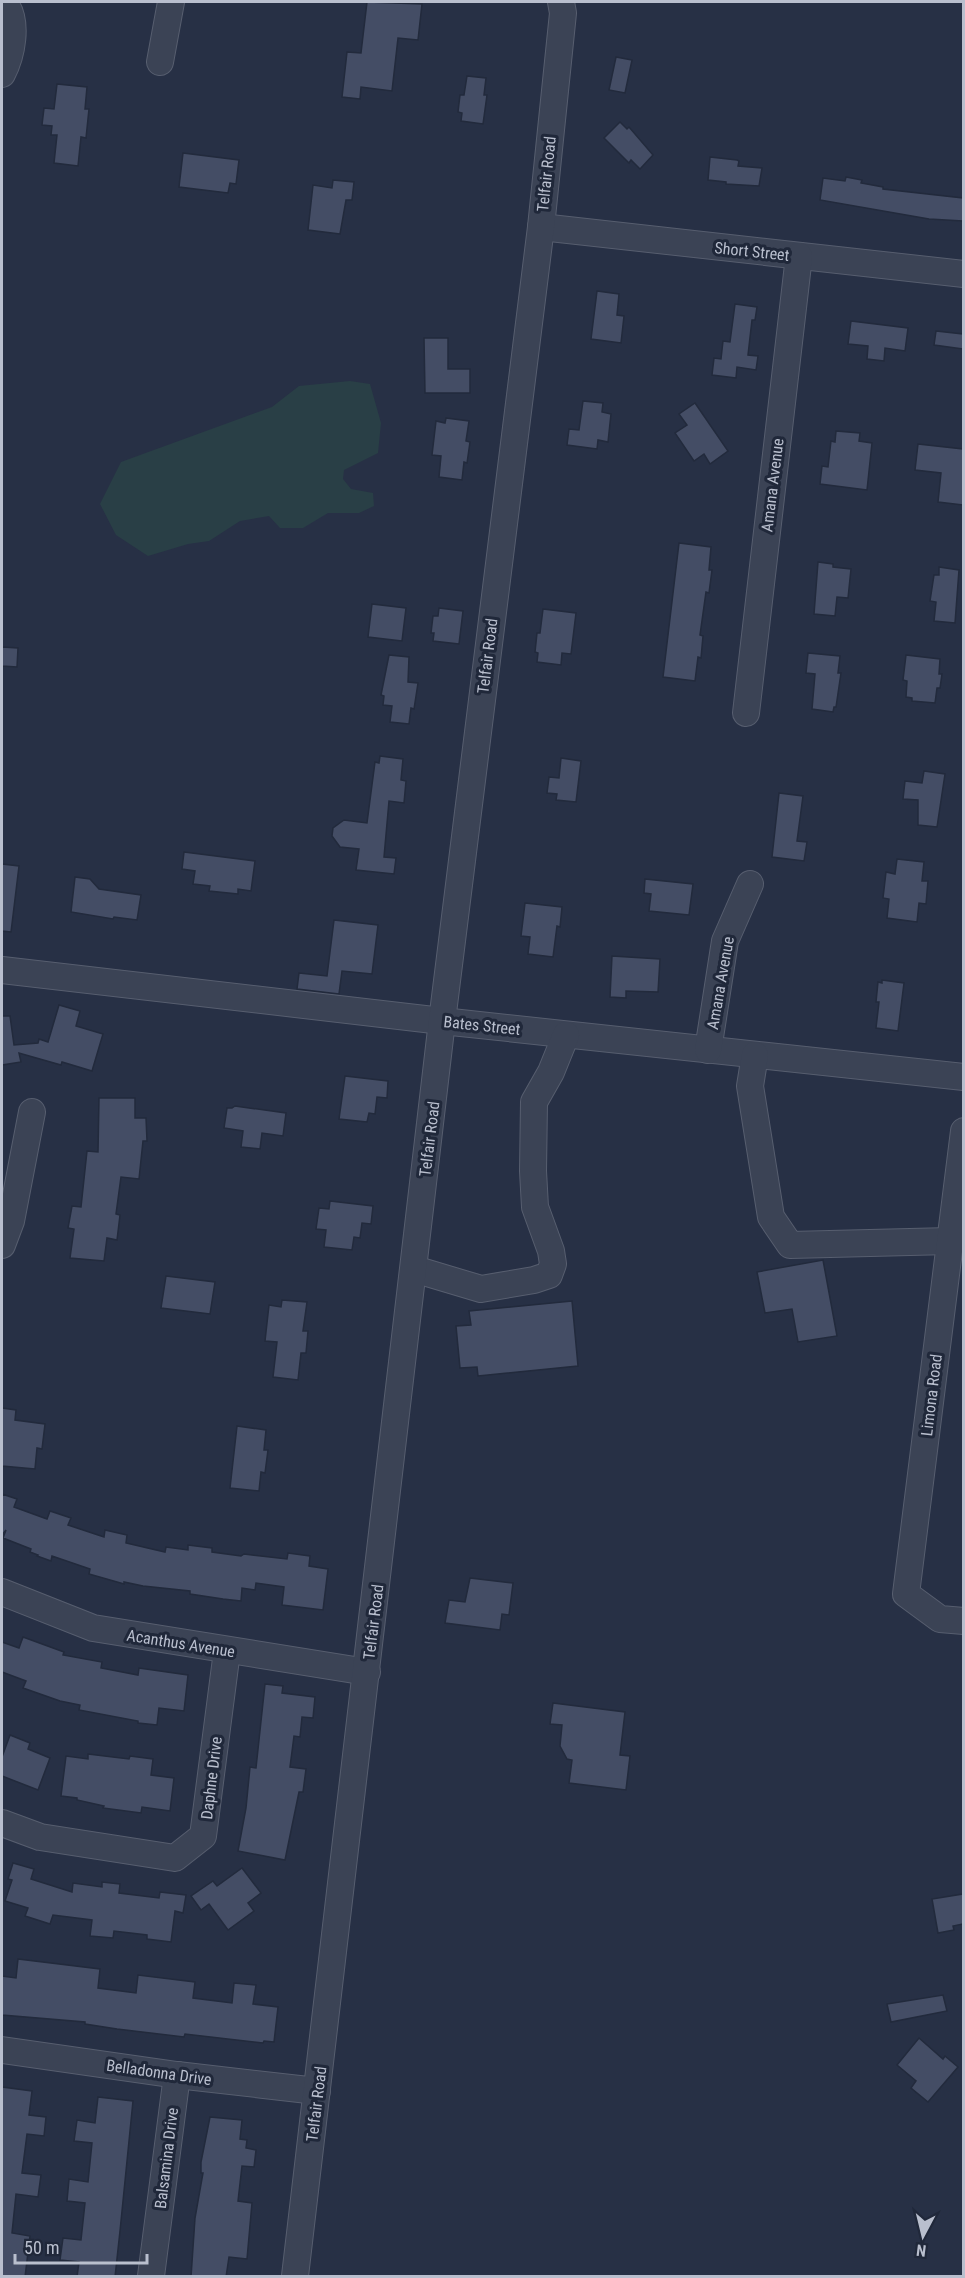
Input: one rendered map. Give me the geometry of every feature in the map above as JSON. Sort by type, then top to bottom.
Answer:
[{"type":"street","points":[[160,62],[171,2]]},
{"type":"street","name":"Telfair Road","points":[[295,2277],[442,1021],[541,227],[563,13],[561,2]]},
{"type":"street","points":[[4,6],[12,14],[13,21],[4,60]]},
{"type":"street","name":"Short Street","points":[[541,227],[963,274]]},
{"type":"street","name":"Amana Avenue","points":[[746,713],[799,256]]},
{"type":"street","name":"Amana Avenue","points":[[708,1050],[725,941],[750,884]]},
{"type":"street","name":"Bates Street","points":[[2,970],[566,1035],[963,1077]]},
{"type":"street","points":[[414,1269],[481,1289],[505,1286],[549,1275],[553,1264],[551,1251],[535,1207],[532,1171],[534,1102],[551,1072],[566,1035]]},
{"type":"street","points":[[754,1055],[750,1086],[771,1217],[789,1245],[950,1241]]},
{"type":"street","points":[[2,1245],[11,1221],[32,1112]]},
{"type":"street","name":"Limona Road","points":[[963,1131],[906,1594],[940,1619],[963,1621]]},
{"type":"street","name":"Acanthus Avenue","points":[[2,1592],[93,1628],[367,1672]]},
{"type":"street","name":"Daphne Drive","points":[[2,1823],[40,1837],[176,1858],[203,1836],[227,1651]]},
{"type":"street","name":"Belladonna Drive","points":[[2,2050],[317,2091]]},
{"type":"street","name":"Balsamina Drive","points":[[151,2277],[177,2074]]},
{"type":"shaded area","points":[[350,381],[370,384],[381,423],[378,453],[344,470],[343,479],[351,489],[373,493],[374,506],[359,513],[328,513],[303,528],[280,528],[269,516],[240,521],[209,541],[188,544],[148,556],[116,535],[100,504],[121,462],[272,407],[299,386]]},
{"type":"building","points":[[367,2],[422,4],[418,40],[398,38],[392,91],[361,87],[360,99],[342,97],[347,52],[361,53]]},
{"type":"building","points":[[616,57],[632,60],[625,93],[609,90]]},
{"type":"building","points":[[467,76],[486,78],[484,95],[487,95],[483,124],[461,121],[462,113],[458,112],[460,95],[464,95]]},
{"type":"building","points":[[57,84],[87,87],[85,109],[89,109],[86,138],[81,137],[78,166],[54,163],[57,135],[51,135],[52,126],[42,125],[44,108],[54,109]]},
{"type":"building","points":[[620,122],[627,129],[629,127],[653,155],[640,169],[631,160],[629,163],[604,138]]},
{"type":"building","points":[[183,153],[239,160],[236,184],[230,183],[228,193],[179,187]]},
{"type":"building","points":[[710,157],[737,160],[739,161],[738,166],[762,168],[759,186],[726,184],[726,182],[708,180]]},
{"type":"building","points":[[846,177],[862,180],[861,183],[883,187],[883,189],[963,198],[963,221],[929,219],[820,200],[823,178],[845,181]]},
{"type":"building","points":[[333,180],[354,182],[352,200],[346,200],[340,234],[308,230],[313,185],[332,188]]},
{"type":"building","points":[[597,291],[619,294],[617,315],[624,316],[621,343],[591,339]]},
{"type":"building","points":[[735,304],[757,307],[755,320],[752,320],[748,355],[758,356],[756,370],[737,367],[736,378],[712,375],[714,358],[721,359],[723,341],[730,342]]},
{"type":"building","points":[[851,321],[908,328],[905,351],[885,348],[884,361],[867,359],[868,346],[848,344]]},
{"type":"building","points":[[936,331],[963,334],[963,349],[934,345]]},
{"type":"building","points":[[424,338],[448,338],[448,369],[470,369],[470,393],[425,393]]},
{"type":"building","points":[[583,401],[603,403],[602,412],[611,414],[608,442],[598,440],[597,449],[567,445],[569,429],[579,430]]},
{"type":"building","points":[[695,403],[728,451],[710,464],[704,454],[694,461],[675,433],[687,425],[679,414]]},
{"type":"building","points":[[446,418],[469,421],[466,441],[470,442],[462,480],[439,477],[441,456],[432,455],[436,421],[445,423]]},
{"type":"building","points":[[836,431],[860,433],[859,441],[872,443],[867,490],[820,484],[822,466],[828,467],[831,441],[835,442]]},
{"type":"building","points":[[918,444],[963,449],[963,505],[938,502],[941,473],[915,470]]},
{"type":"building","points":[[679,543],[711,547],[709,570],[712,570],[709,593],[706,592],[700,635],[703,636],[701,658],[698,657],[695,681],[663,677]]},
{"type":"building","points":[[818,562],[851,569],[848,598],[837,597],[835,616],[814,614]]},
{"type":"building","points":[[939,567],[959,570],[955,623],[934,621],[936,602],[930,601],[934,575],[939,575]]},
{"type":"building","points":[[372,604],[406,608],[402,641],[368,637]]},
{"type":"building","points":[[439,608],[463,611],[459,644],[433,641],[434,633],[431,633],[433,616],[438,616]]},
{"type":"building","points":[[543,609],[576,613],[571,654],[562,653],[561,665],[537,662],[538,653],[535,652],[537,633],[540,633]]},
{"type":"building","points":[[2,647],[18,648],[17,667],[2,666]]},
{"type":"building","points":[[808,653],[840,656],[838,673],[841,673],[836,707],[833,712],[812,709],[815,674],[806,673]]},
{"type":"building","points":[[389,655],[409,657],[408,682],[418,683],[409,724],[390,722],[392,706],[383,705],[384,696],[381,695]]},
{"type":"building","points":[[906,655],[940,659],[939,674],[942,674],[935,703],[912,701],[912,698],[906,697],[907,681],[903,680]]},
{"type":"building","points":[[380,756],[403,759],[401,780],[406,781],[404,803],[389,801],[384,857],[396,858],[394,874],[356,870],[359,849],[340,847],[332,836],[333,828],[344,820],[367,823],[375,762],[379,763]]},
{"type":"building","points":[[561,758],[581,761],[576,802],[556,800],[557,794],[547,793],[549,777],[559,778]]},
{"type":"building","points":[[924,771],[945,774],[937,827],[918,825],[918,800],[903,799],[905,781],[922,783]]},
{"type":"building","points":[[779,793],[803,796],[797,841],[807,842],[804,861],[772,857]]},
{"type":"building","points":[[184,852],[255,861],[251,891],[238,889],[238,894],[209,891],[210,886],[193,884],[195,871],[182,869]]},
{"type":"building","points":[[897,859],[924,862],[922,881],[928,881],[926,904],[919,903],[917,922],[887,918],[889,899],[883,898],[886,872],[895,874]]},
{"type":"building","points":[[2,864],[19,866],[11,932],[2,931]]},
{"type":"building","points":[[75,877],[90,879],[99,889],[141,895],[137,920],[114,917],[113,919],[71,912]]},
{"type":"building","points":[[645,879],[693,884],[689,915],[649,911],[651,894],[644,893]]},
{"type":"building","points":[[525,903],[562,907],[553,957],[528,954],[530,937],[521,936]]},
{"type":"building","points":[[334,920],[378,925],[372,974],[342,971],[339,994],[297,989],[299,973],[327,976]]},
{"type":"building","points":[[612,956],[660,959],[658,992],[626,991],[626,998],[610,997]]},
{"type":"building","points":[[882,980],[904,983],[898,1031],[876,1028],[879,1002],[876,1002],[878,982],[882,983]]},
{"type":"building","points":[[59,1005],[80,1011],[76,1026],[103,1034],[92,1071],[19,1053],[21,1062],[2,1065],[2,1016],[10,1016],[14,1045],[38,1043],[39,1039],[48,1042]]},
{"type":"building","points":[[345,1076],[388,1081],[387,1098],[377,1097],[375,1114],[369,1113],[367,1122],[339,1119]]},
{"type":"building","points":[[99,1098],[135,1098],[135,1118],[146,1118],[147,1141],[143,1141],[139,1179],[121,1177],[116,1214],[120,1215],[117,1240],[107,1238],[104,1261],[70,1258],[74,1229],[68,1228],[72,1206],[81,1207],[87,1151],[98,1152]]},
{"type":"building","points":[[235,1106],[286,1113],[283,1136],[262,1133],[260,1149],[241,1147],[243,1131],[224,1128],[227,1108]]},
{"type":"building","points":[[330,1201],[373,1206],[371,1224],[362,1223],[360,1238],[354,1237],[352,1250],[324,1247],[326,1230],[316,1229],[319,1208],[329,1209]]},
{"type":"building","points":[[823,1260],[837,1336],[798,1342],[792,1309],[765,1313],[757,1272]]},
{"type":"building","points":[[166,1276],[215,1282],[210,1314],[161,1308]]},
{"type":"building","points":[[282,1300],[307,1302],[303,1331],[308,1331],[306,1353],[301,1353],[298,1380],[273,1377],[277,1342],[265,1341],[269,1305],[281,1307]]},
{"type":"building","points":[[572,1301],[578,1366],[478,1376],[477,1367],[460,1368],[456,1326],[471,1325],[469,1311]]},
{"type":"building","points":[[2,1408],[16,1410],[15,1420],[45,1424],[42,1449],[37,1448],[35,1469],[2,1466]]},
{"type":"building","points":[[237,1426],[266,1430],[264,1450],[268,1450],[265,1473],[261,1472],[259,1491],[230,1488]]},
{"type":"building","points":[[2,1494],[17,1499],[14,1507],[47,1519],[50,1511],[71,1518],[68,1525],[104,1537],[105,1530],[127,1535],[126,1543],[165,1552],[166,1547],[188,1550],[188,1545],[212,1548],[212,1552],[241,1556],[244,1554],[287,1559],[288,1553],[310,1556],[309,1566],[328,1569],[323,1610],[282,1605],[284,1587],[256,1583],[255,1590],[242,1588],[241,1601],[223,1599],[190,1594],[190,1591],[124,1582],[124,1584],[89,1574],[90,1569],[52,1556],[51,1561],[37,1556],[30,1552],[31,1549],[3,1538],[6,1530],[2,1535]]},
{"type":"building","points":[[470,1578],[513,1583],[509,1615],[502,1614],[500,1630],[445,1623],[449,1600],[465,1602]]},
{"type":"building","points":[[23,1637],[64,1652],[63,1655],[102,1662],[101,1668],[138,1675],[139,1668],[188,1675],[184,1711],[159,1708],[157,1725],[138,1723],[138,1721],[79,1710],[80,1705],[60,1701],[23,1688],[26,1681],[2,1672],[2,1642],[19,1648]]},
{"type":"building","points":[[265,1684],[283,1686],[282,1693],[315,1697],[313,1718],[302,1717],[300,1737],[294,1736],[290,1767],[306,1769],[303,1792],[299,1792],[285,1860],[238,1851],[246,1808],[250,1767],[256,1768]]},
{"type":"building","points":[[553,1703],[625,1712],[620,1755],[630,1756],[626,1790],[569,1783],[572,1760],[567,1759],[560,1746],[562,1725],[550,1724]]},
{"type":"building","points":[[10,1735],[30,1743],[28,1749],[50,1758],[38,1790],[2,1776],[2,1757]]},
{"type":"building","points":[[88,1754],[129,1759],[130,1756],[153,1759],[151,1775],[174,1778],[170,1811],[142,1807],[141,1813],[103,1808],[104,1806],[77,1800],[77,1798],[61,1796],[66,1756],[88,1759]]},
{"type":"building","points":[[13,1863],[34,1869],[31,1879],[72,1892],[73,1883],[102,1887],[102,1882],[120,1884],[119,1893],[159,1898],[160,1892],[186,1895],[183,1913],[175,1911],[171,1942],[147,1939],[147,1935],[114,1931],[113,1938],[90,1936],[92,1920],[53,1915],[50,1924],[25,1916],[28,1908],[5,1901],[12,1880],[8,1879]]},
{"type":"building","points":[[242,1868],[261,1893],[248,1903],[254,1911],[228,1930],[209,1904],[201,1910],[191,1896],[213,1881],[217,1886]]},
{"type":"building","points":[[963,1894],[963,1924],[953,1926],[954,1930],[938,1933],[932,1899]]},
{"type":"building","points":[[18,1959],[100,1969],[98,1988],[136,1993],[138,1975],[195,1982],[193,1998],[232,2003],[234,1983],[256,1985],[253,2004],[278,2007],[274,2042],[264,2041],[263,2043],[185,2034],[184,2037],[117,2029],[85,2024],[85,2022],[2,2015],[2,1976],[16,1978]]},
{"type":"building","points":[[943,1995],[947,2011],[891,2022],[887,2004]]},
{"type":"building","points":[[919,2038],[943,2059],[945,2056],[958,2067],[928,2102],[911,2088],[916,2081],[897,2065]]},
{"type":"building","points":[[2,2087],[32,2091],[29,2115],[46,2117],[44,2136],[27,2134],[22,2173],[41,2175],[38,2197],[16,2194],[12,2233],[30,2236],[25,2277],[2,2277]]},
{"type":"building","points":[[98,2097],[133,2101],[115,2277],[77,2277],[79,2262],[60,2260],[63,2238],[81,2240],[85,2203],[67,2201],[69,2179],[88,2182],[92,2143],[74,2141],[77,2120],[95,2123]]},
{"type":"building","points":[[210,2117],[242,2120],[240,2139],[247,2140],[246,2148],[256,2150],[254,2167],[242,2166],[238,2201],[252,2203],[247,2259],[229,2257],[226,2277],[191,2277],[195,2218],[203,2173],[201,2173],[201,2162]]}]
